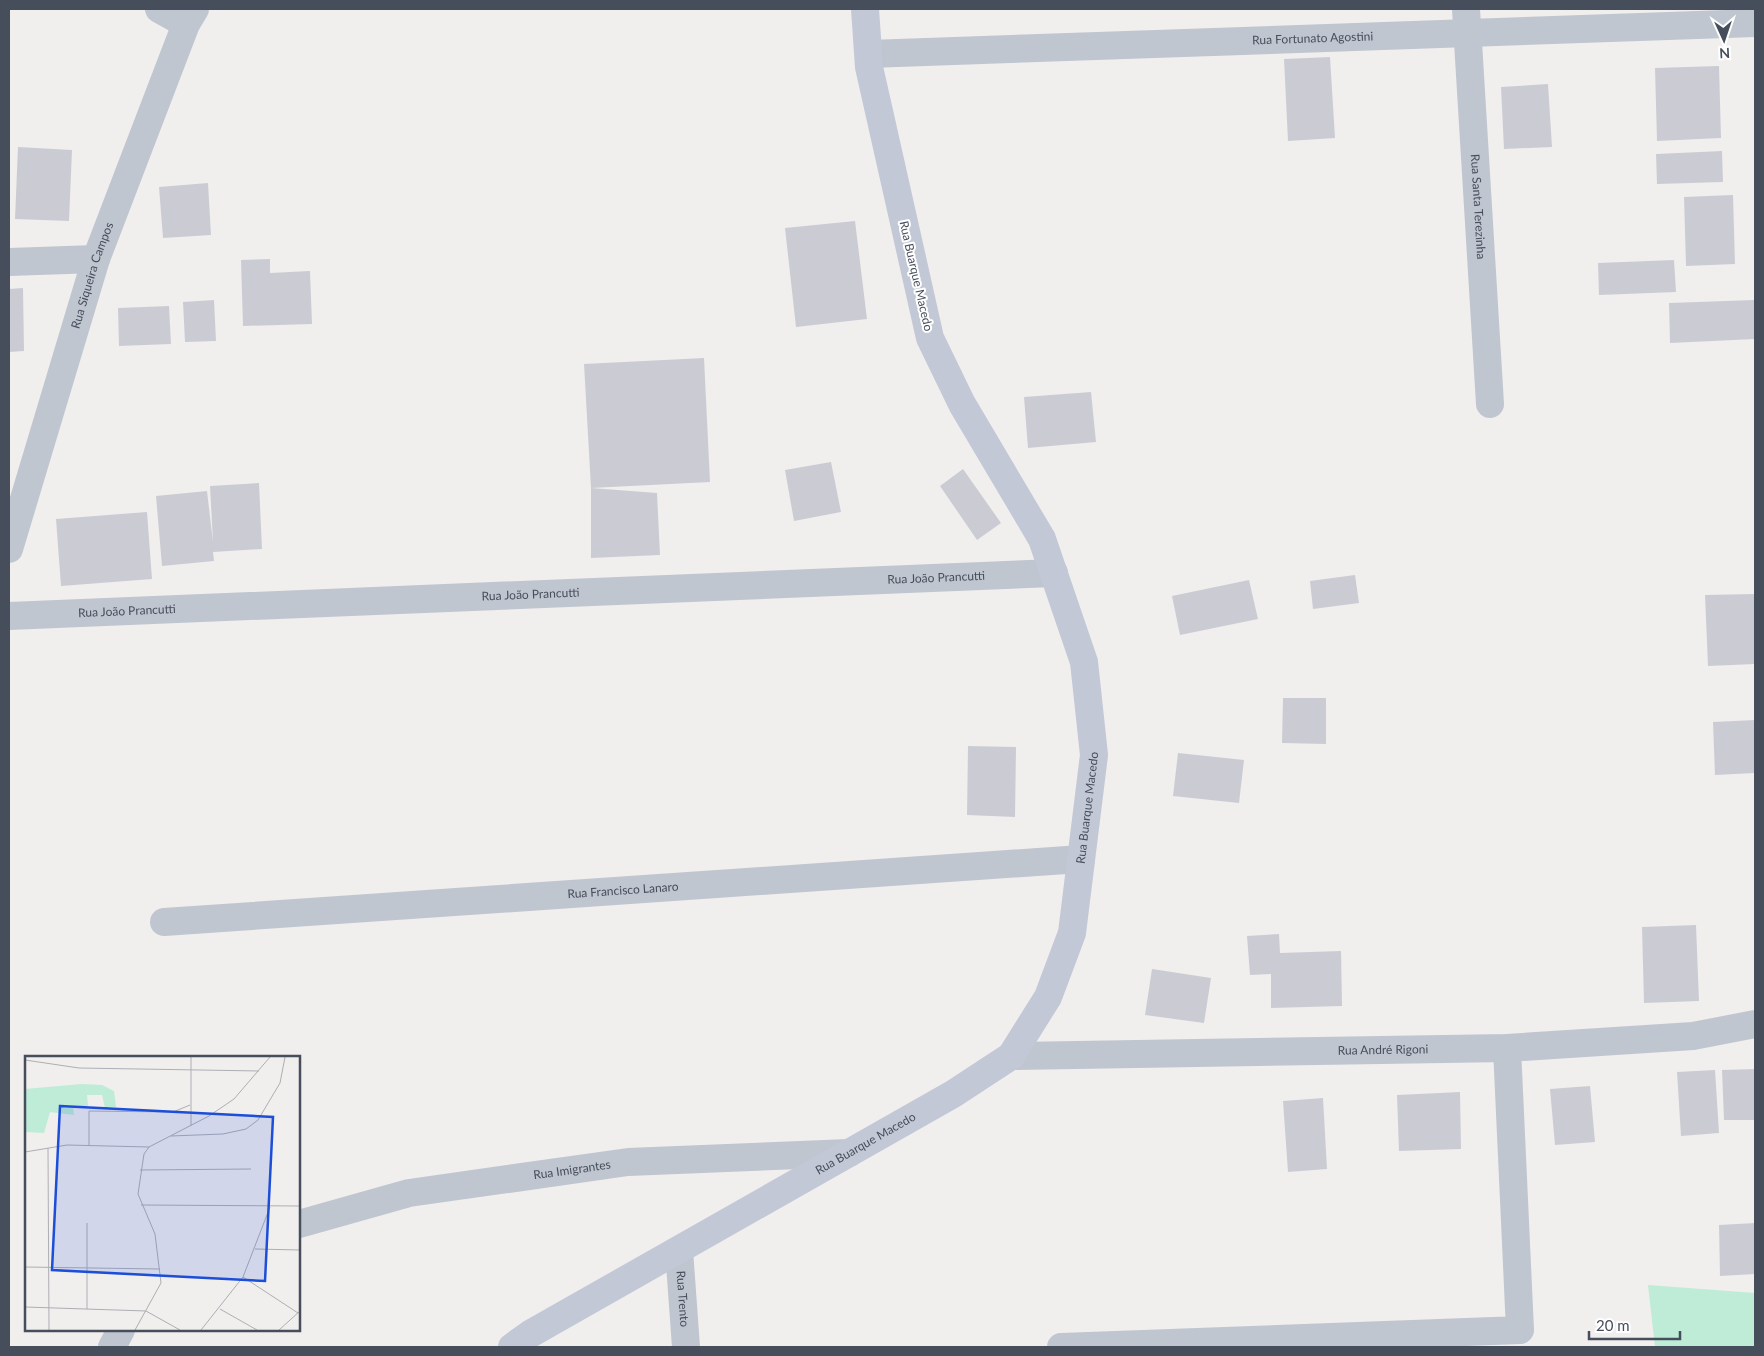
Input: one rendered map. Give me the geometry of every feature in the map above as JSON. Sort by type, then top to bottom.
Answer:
[{"type":"main road","name":"Rua Buarque Macedo","points":[[512,1347],[530,1334],[953,1094],[1011,1056],[1048,997],[1072,933],[1094,755],[1084,662],[1042,539],[962,404],[930,338],[870,67],[865,9]]},
{"type":"street","points":[[159,9],[190,16]]},
{"type":"street","name":"Rua Siqueira Campos","points":[[9,549],[96,259],[190,16]]},
{"type":"street","name":"Rua Fortunato Agostini","points":[[869,54],[1466,21],[1755,23]]},
{"type":"street","name":"Rua Santa Terezinha","points":[[1466,21],[1490,404]]},
{"type":"street","points":[[9,262],[96,259]]},
{"type":"street","name":"Rua João Prancutti","points":[[9,616],[1054,574]]},
{"type":"street","name":"Rua Francisco Lanaro","points":[[164,922],[1081,859]]},
{"type":"street","name":"Rua André Rigoni","points":[[1011,1056],[1507,1048],[1693,1036],[1755,1024]]},
{"type":"street","points":[[1061,1347],[1520,1330],[1507,1048]]},
{"type":"street","name":"Rua Imigrantes","points":[[300,1224],[409,1193],[628,1162],[850,1153]]},
{"type":"street","name":"Rua Trento","points":[[679,1250],[686,1347]]},
{"type":"street","points":[[112,1347],[120,1331]]},
{"type":"green space","points":[[1648,1285],[1755,1293],[1755,1347],[1655,1347]]},
{"type":"building","points":[[1330,57],[1335,138],[1288,141],[1284,59]]},
{"type":"building","points":[[1719,66],[1721,138],[1657,141],[1655,68]]},
{"type":"building","points":[[1548,84],[1552,147],[1504,149],[1501,87]]},
{"type":"building","points":[[18,147],[72,150],[69,221],[15,219]]},
{"type":"building","points":[[1722,151],[1723,182],[1657,184],[1656,154]]},
{"type":"building","points":[[208,183],[211,235],[163,238],[159,187]]},
{"type":"building","points":[[1733,195],[1735,264],[1686,266],[1684,197]]},
{"type":"building","points":[[855,221],[867,319],[796,327],[785,228]]},
{"type":"building","points":[[270,259],[270,273],[310,271],[312,324],[243,326],[241,260]]},
{"type":"building","points":[[1674,260],[1676,292],[1599,295],[1598,263]]},
{"type":"building","points":[[23,288],[24,351],[9,352],[9,289]]},
{"type":"building","points":[[214,300],[216,341],[185,342],[183,302]]},
{"type":"building","points":[[1754,300],[1755,339],[1670,343],[1669,303]]},
{"type":"building","points":[[169,306],[171,344],[119,346],[118,308]]},
{"type":"building","points":[[704,358],[710,482],[591,488],[584,364]]},
{"type":"building","points":[[1091,392],[1096,442],[1028,448],[1024,397]]},
{"type":"building","points":[[831,462],[841,512],[794,521],[785,470]]},
{"type":"building","points":[[963,469],[1001,523],[977,540],[940,486]]},
{"type":"building","points":[[259,483],[262,549],[213,552],[214,561],[162,566],[156,496],[207,491],[213,542],[210,486]]},
{"type":"building","points":[[591,488],[657,493],[660,555],[591,558]]},
{"type":"building","points":[[147,512],[152,579],[61,586],[56,519]]},
{"type":"building","points":[[1355,575],[1359,603],[1313,609],[1310,581]]},
{"type":"building","points":[[1249,580],[1258,619],[1180,635],[1172,596]]},
{"type":"building","points":[[1755,594],[1755,664],[1708,666],[1705,595]]},
{"type":"building","points":[[1283,698],[1326,698],[1326,744],[1282,743]]},
{"type":"building","points":[[1755,720],[1755,773],[1715,775],[1713,722]]},
{"type":"building","points":[[968,746],[1016,747],[1015,817],[967,815]]},
{"type":"building","points":[[1178,753],[1244,760],[1239,803],[1173,796]]},
{"type":"building","points":[[1696,925],[1699,1001],[1644,1003],[1642,927]]},
{"type":"building","points":[[1279,934],[1280,953],[1341,951],[1342,1006],[1271,1008],[1271,974],[1250,975],[1247,936]]},
{"type":"building","points":[[1152,969],[1211,978],[1204,1023],[1145,1015]]},
{"type":"building","points":[[1755,1069],[1755,1120],[1724,1120],[1722,1070]]},
{"type":"building","points":[[1715,1070],[1719,1133],[1681,1136],[1677,1072]]},
{"type":"building","points":[[1590,1086],[1595,1142],[1555,1145],[1550,1089]]},
{"type":"building","points":[[1460,1092],[1461,1149],[1399,1151],[1397,1095]]},
{"type":"building","points":[[1323,1098],[1327,1169],[1288,1172],[1283,1101]]},
{"type":"building","points":[[1755,1223],[1755,1274],[1720,1276],[1719,1225]]}]
